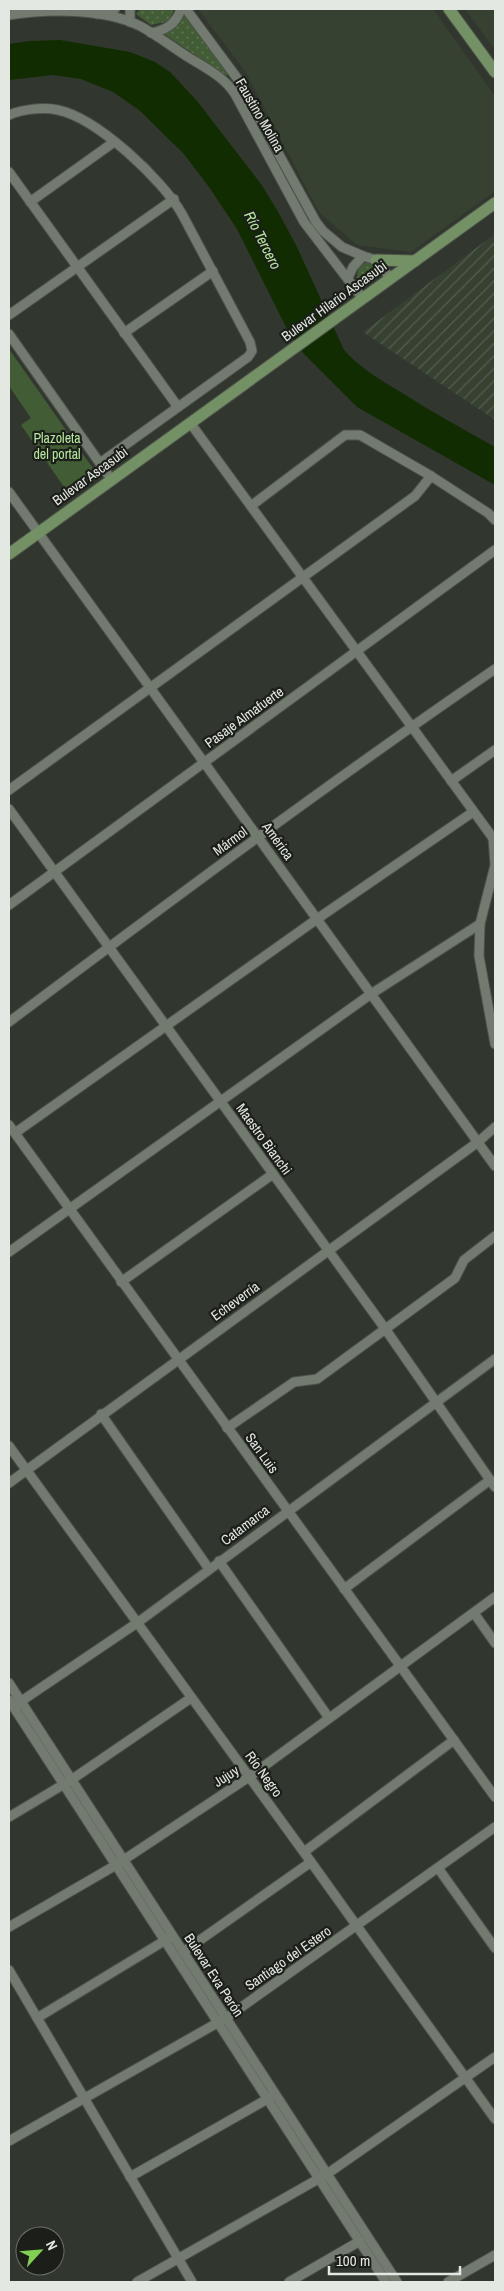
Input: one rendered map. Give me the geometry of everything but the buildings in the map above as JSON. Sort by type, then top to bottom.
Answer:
[{"type":"main road","points":[[450,9],[495,72]]},
{"type":"main road","name":"Bulevar Hilario Ascasubi","points":[[190,424],[495,203]]},
{"type":"main road","points":[[376,260],[415,261]]},
{"type":"main road","name":"Bulevar Ascasubi","points":[[9,554],[190,424]]},
{"type":"street","points":[[9,15],[44,11],[76,11],[97,14],[115,9]]},
{"type":"street","points":[[130,9],[130,22]]},
{"type":"street","points":[[151,33],[171,25],[178,17],[181,9]]},
{"type":"street","name":"Faustino Molina","points":[[186,9],[237,78],[316,222],[333,240],[363,256],[376,260]]},
{"type":"street","name":"Faustino Molina","points":[[97,14],[130,22],[151,33],[229,84],[304,222],[363,299]]},
{"type":"street","points":[[9,115],[37,109],[58,110],[82,120],[114,142],[174,199],[250,342],[252,351],[248,357],[100,463]]},
{"type":"street","points":[[30,202],[114,142]]},
{"type":"street","points":[[9,172],[178,407]]},
{"type":"street","points":[[9,315],[174,199]]},
{"type":"street","points":[[348,278],[353,266],[363,256]]},
{"type":"street","points":[[376,260],[391,279]]},
{"type":"street","points":[[124,334],[212,272]]},
{"type":"street","points":[[9,334],[111,479]]},
{"type":"street","points":[[190,424],[473,812],[494,836],[495,865],[480,924],[479,956],[495,1044]]},
{"type":"street","points":[[251,506],[345,435],[353,433],[360,435],[431,476],[488,513],[495,520]]},
{"type":"street","points":[[9,790],[415,496],[431,476]]},
{"type":"street","name":"América","points":[[9,492],[495,1166]]},
{"type":"street","name":"Pasaje Almafuerte","points":[[9,905],[495,550]]},
{"type":"street","name":"Mármol","points":[[9,1022],[258,837],[411,726],[495,669]]},
{"type":"street","points":[[452,781],[495,750]]},
{"type":"street","name":"Maestro Bianchi","points":[[9,809],[386,1330],[493,1484]]},
{"type":"street","points":[[15,1133],[317,919],[473,812]]},
{"type":"street","points":[[9,1252],[69,1207],[370,994],[480,924]]},
{"type":"street","name":"San Luis","points":[[9,1125],[495,1797]]},
{"type":"street","name":"Echeverría","points":[[9,1483],[101,1414],[478,1142],[495,1127]]},
{"type":"street","points":[[121,1282],[273,1174]]},
{"type":"street","points":[[227,1428],[294,1382],[317,1379],[386,1330],[455,1278],[464,1260],[495,1236]]},
{"type":"street","name":"Catamarca","points":[[13,1704],[137,1623],[209,1568],[495,1359]]},
{"type":"street","points":[[101,1414],[209,1568]]},
{"type":"street","name":"Río Negro","points":[[9,1446],[495,2119]]},
{"type":"street","points":[[344,1588],[493,1484]]},
{"type":"street","points":[[219,1561],[330,1718]]},
{"type":"street","name":"Jujuy","points":[[9,1927],[119,1862],[249,1777],[495,1597]]},
{"type":"street","points":[[474,1613],[495,1643]]},
{"type":"street","name":"Bulevar Eva Perón","points":[[9,1683],[13,1704],[67,1782],[323,2176],[397,2282]]},
{"type":"street","points":[[9,1817],[67,1782],[191,1698]]},
{"type":"street","points":[[304,1852],[454,1740]]},
{"type":"street","name":"Santiago del Estero","points":[[9,2141],[222,2020],[495,1827]]},
{"type":"street","points":[[183,1952],[311,1862]]},
{"type":"street","points":[[438,1868],[495,1948]]},
{"type":"street","points":[[37,2018],[169,1938]]},
{"type":"street","name":"Bulevar Eva Perón","points":[[169,1938],[183,1952],[222,2020]]},
{"type":"street","points":[[9,1970],[192,2282]]},
{"type":"street","points":[[138,2282],[323,2176],[466,2080],[495,2058]]},
{"type":"street","points":[[130,2177],[271,2097]]},
{"type":"street","name":"Bulevar Eva Perón","points":[[323,2176],[360,2242],[386,2282]]},
{"type":"street","points":[[289,2282],[360,2242]]},
{"type":"street","points":[[448,2282],[495,2255]]},
{"type":"shaded area","points":[[198,9],[433,9],[495,96],[495,191],[411,252],[357,245],[319,212],[245,71]]},
{"type":"shaded area","points":[[465,9],[495,9],[495,50]]},
{"type":"shaded area","points":[[495,234],[495,420],[363,332]]},
{"type":"green space","points":[[140,9],[174,9],[169,21],[151,25],[136,14]]},
{"type":"green space","points":[[185,15],[228,74],[226,76],[164,34],[177,26]]},
{"type":"green space","points":[[365,263],[373,263],[382,275],[365,287],[361,286],[357,278],[358,268]]},
{"type":"green space","name":"Plazoleta del portal","points":[[9,349],[99,477],[71,497],[21,425],[31,418],[9,386]]},
{"type":"water","name":"Río Tercero","points":[[60,40],[130,52],[155,62],[170,72],[197,101],[261,184],[296,245],[344,350],[356,362],[377,377],[495,447],[495,485],[357,407],[304,354],[290,335],[237,229],[209,187],[184,154],[139,110],[113,92],[81,79],[53,75],[9,80],[9,44]]}]
